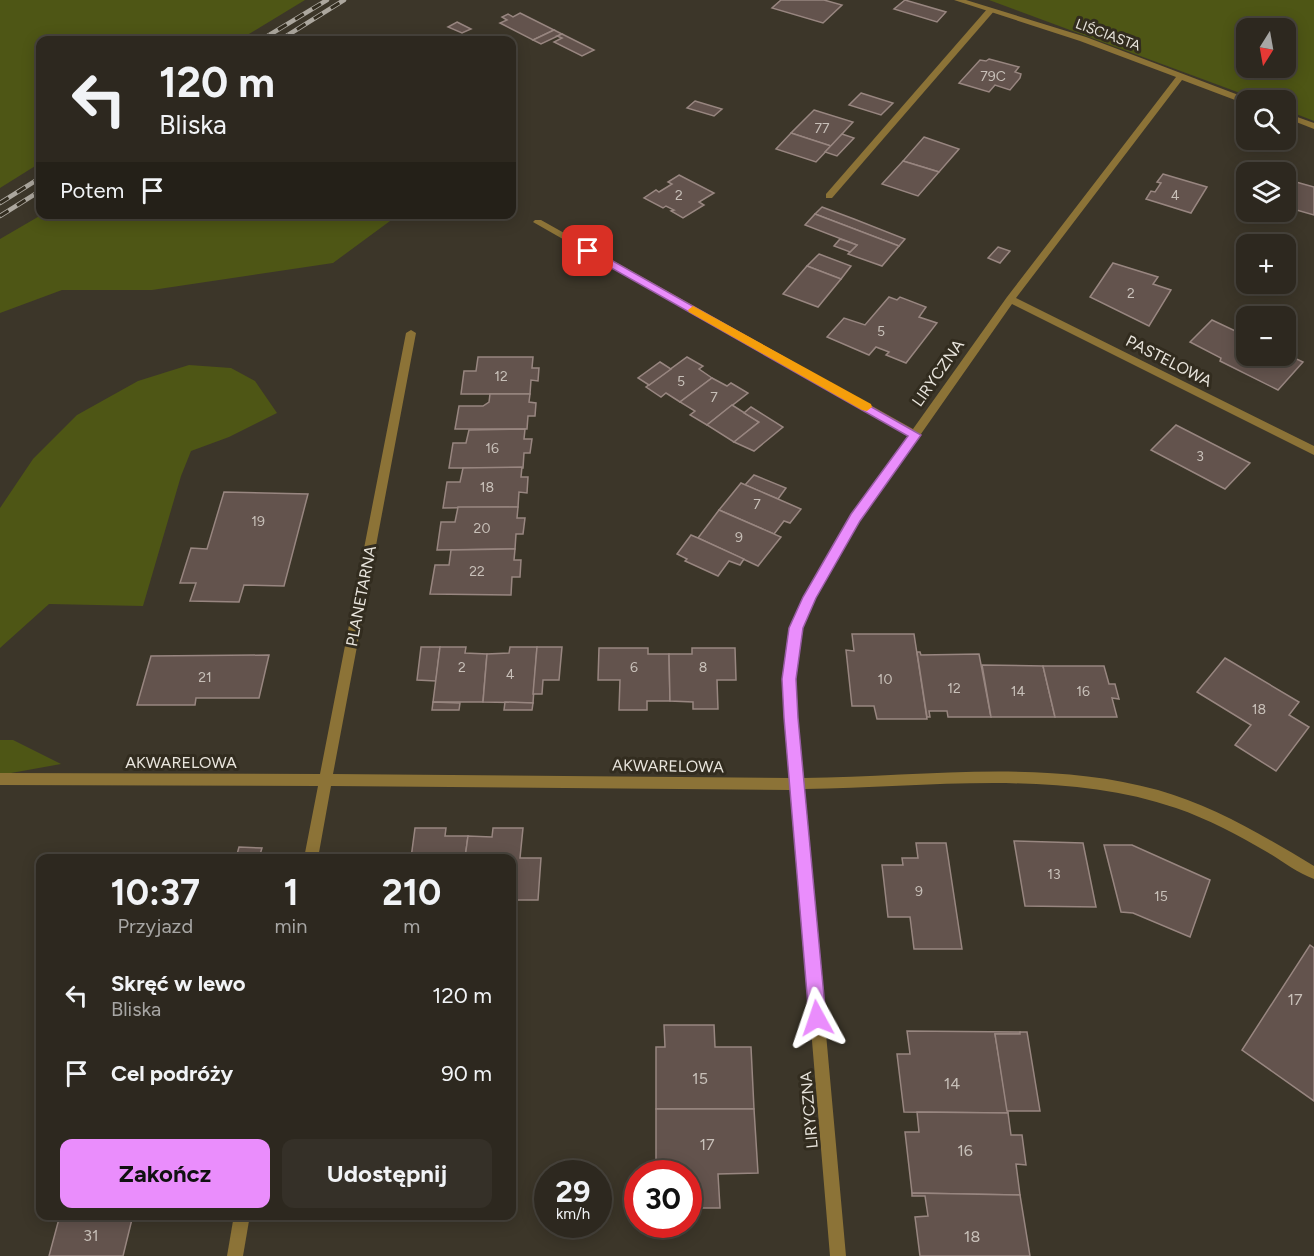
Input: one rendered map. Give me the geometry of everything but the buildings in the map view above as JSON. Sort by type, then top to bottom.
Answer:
[{"type":"street","name":"LIŚCIASTA","points":[[958,0],[1083,39],[1236,97]]},
{"type":"street","points":[[829,196],[991,10]]},
{"type":"street","name":"LIRYCZNA","points":[[838,1256],[789,679],[796,628],[810,597],[856,518],[1010,299],[1180,77]]},
{"type":"street","points":[[1296,119],[1314,126]]},
{"type":"street","points":[[538,222],[915,435]]},
{"type":"street","name":"PASTELOWA","points":[[1010,299],[1314,451]]},
{"type":"street","name":"PLANETARNA","points":[[312,854],[411,333]]},
{"type":"street","name":"AKWARELOWA","points":[[0,779],[326,779],[797,784],[1034,778],[1095,783],[1180,801],[1248,832],[1314,873]]},
{"type":"street","points":[[235,1256],[242,1220]]},
{"type":"green space","points":[[0,0],[305,0],[246,36],[36,36],[36,166],[0,188]]},
{"type":"green space","points":[[989,0],[1314,0],[1314,121],[1296,114],[1296,90],[1236,91]]},
{"type":"green space","points":[[36,218],[390,219],[333,263],[152,290],[62,290],[0,313],[0,239]]},
{"type":"green space","points":[[189,365],[231,368],[255,381],[277,413],[229,437],[191,451],[181,476],[143,606],[49,604],[0,648],[0,508],[33,459],[77,415],[138,381]]},
{"type":"green space","points":[[0,740],[13,740],[61,764],[0,775]]},
{"type":"railway","points":[[268,36],[327,0]]},
{"type":"railway","points":[[286,36],[344,0]]},
{"type":"railway","points":[[0,203],[36,180]]},
{"type":"railway","points":[[0,216],[36,194]]},
{"type":"slow traffic","points":[[693,310],[867,407]]},
{"type":"route","points":[[588,251],[915,435],[856,518],[810,597],[796,628],[789,679],[791,718],[817,1018]]}]
